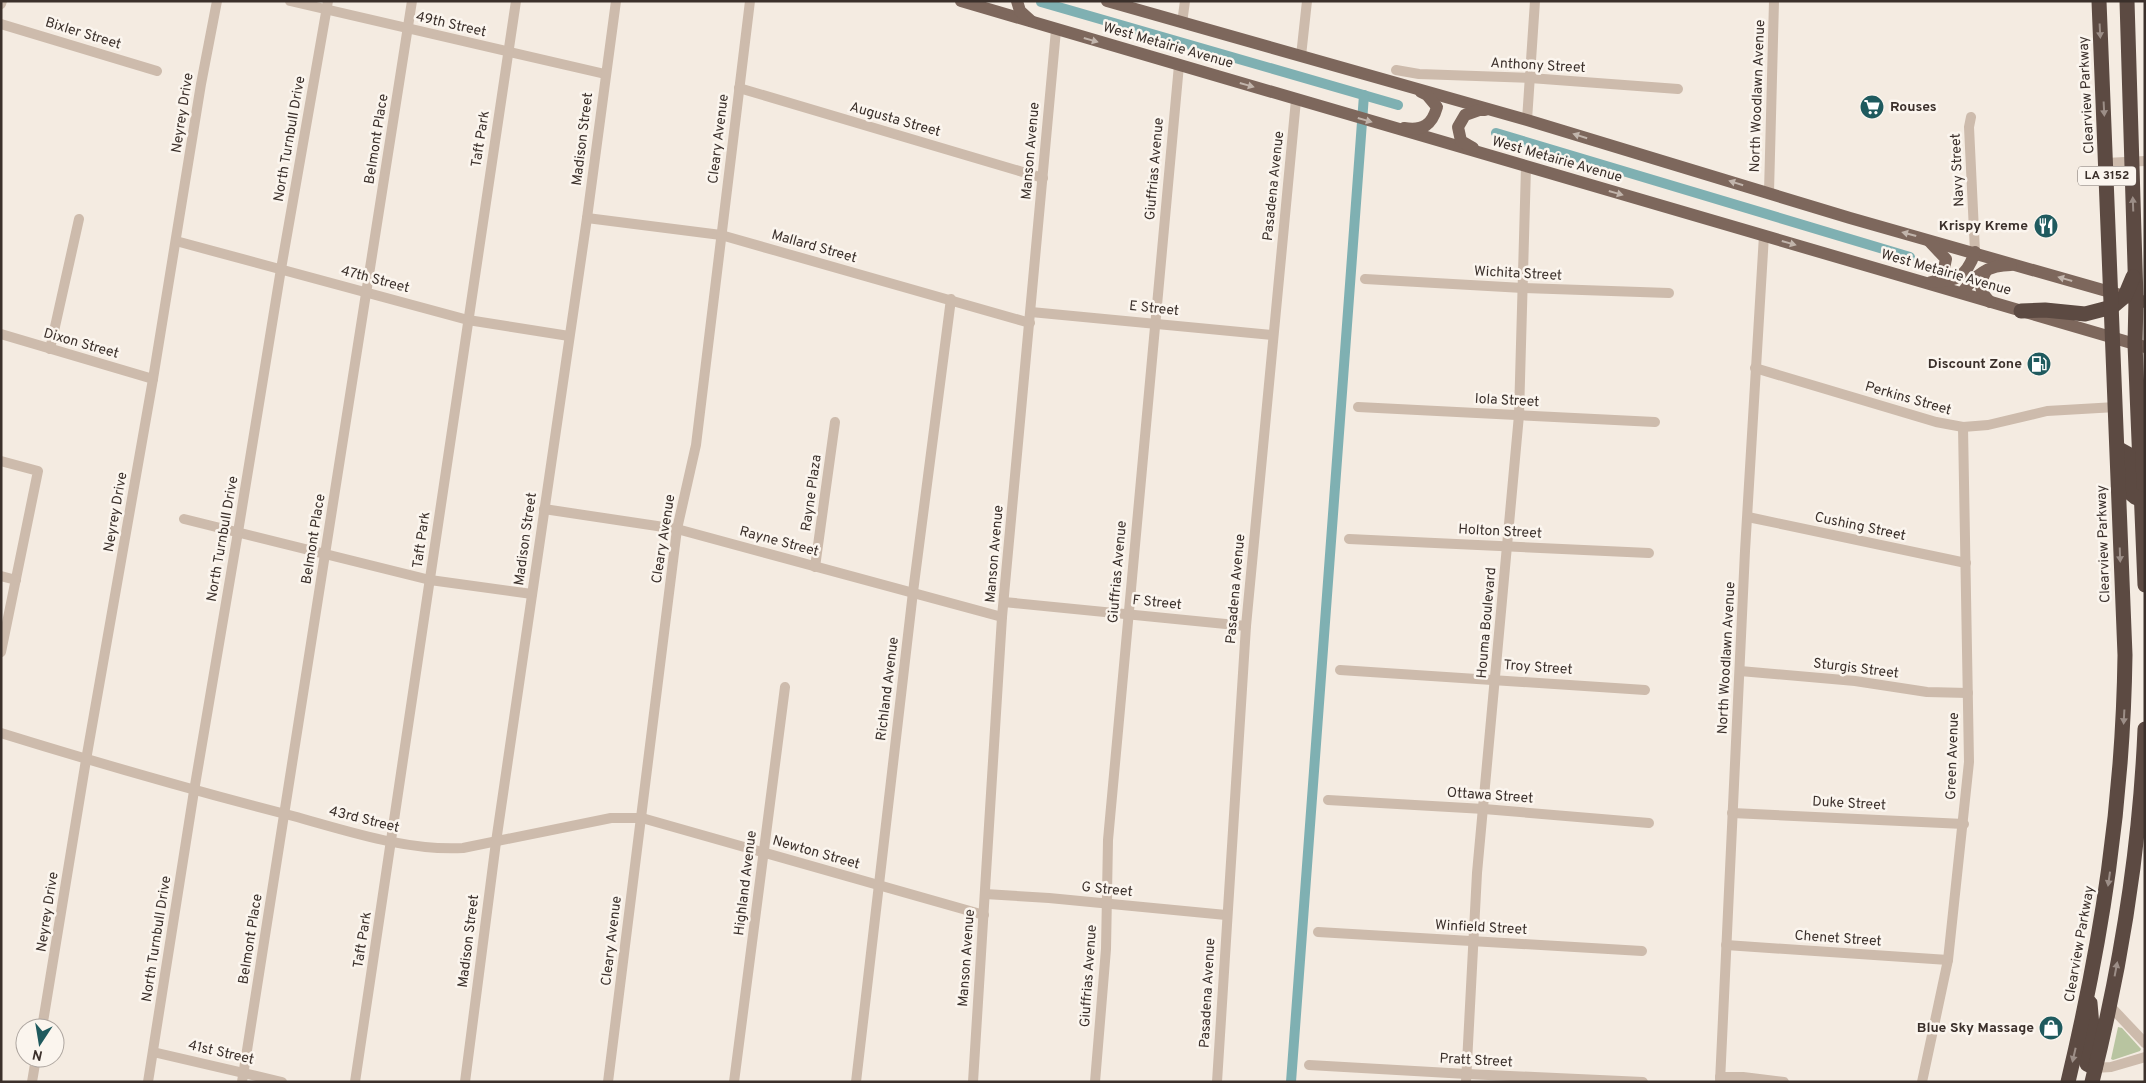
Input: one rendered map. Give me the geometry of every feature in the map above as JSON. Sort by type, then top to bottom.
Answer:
[{"type":"highway","name":"Clearview Parkway","points":[[2099,1],[2106,163],[2133,340],[2143,455],[2142,500],[2145,585]]},
{"type":"highway","name":"Clearview Parkway","points":[[2067,1082],[2088,992],[2111,862],[2119,792],[2124,712],[2124,655],[2114,365],[2133,340],[2126,299],[2135,270],[2138,162],[2129,58],[2127,1]]},
{"type":"highway","points":[[2102,60],[2129,58]]},
{"type":"highway","points":[[2021,311],[2045,310],[2085,314],[2126,299]]},
{"type":"highway","points":[[2116,447],[2128,454],[2129,492],[2142,500]]},
{"type":"highway","points":[[2093,1075],[2109,1005],[2133,867],[2143,778],[2145,729]]},
{"type":"highway","points":[[2088,992],[2092,1026],[2085,1058],[2093,1075]]},
{"type":"main road","points":[[1016,1],[1020,11],[1033,23]]},
{"type":"main road","name":"West Metairie Avenue","points":[[1107,1],[1527,120],[1975,252],[2126,299]]},
{"type":"main road","name":"West Metairie Avenue","points":[[964,2],[2021,311],[2133,340]]},
{"type":"main road","points":[[1384,125],[1409,129],[1426,126],[1434,119],[1436,107],[1427,95],[1411,87]]},
{"type":"main road","points":[[1489,156],[1461,141],[1458,127],[1465,115],[1479,110],[1497,112]]},
{"type":"main road","points":[[1927,239],[1940,250],[1946,259],[1943,273],[1934,282]]},
{"type":"main road","points":[[1919,281],[1934,282],[1959,277],[1970,267],[1975,252]]},
{"type":"main road","points":[[1962,293],[1972,279],[1986,271],[2008,265],[2021,266]]},
{"type":"main road","points":[[1986,271],[1981,280],[1980,289],[1990,302]]},
{"type":"street","name":"Neyrey Drive","points":[[44,1018],[86,760],[217,1]]},
{"type":"street","name":"49th Street","points":[[290,1],[328,6],[408,30],[605,74]]},
{"type":"street","name":"Belmont Place","points":[[243,1077],[412,1]]},
{"type":"street","name":"Taft Park","points":[[355,1082],[516,1]]},
{"type":"street","name":"Madison Street","points":[[465,1082],[496,842],[587,218],[616,1]]},
{"type":"street","name":"Cleary Avenue","points":[[608,1082],[677,529],[696,446],[750,1]]},
{"type":"street","points":[[1182,23],[1185,1]]},
{"type":"street","points":[[1301,56],[1307,1]]},
{"type":"street","points":[[1527,120],[1535,1]]},
{"type":"street","name":"North Woodlawn Avenue","points":[[1769,192],[1774,1]]},
{"type":"street","name":"North Turnbull Drive","points":[[148,1082],[194,791],[281,269],[328,6]]},
{"type":"street","name":"Bixler Street","points":[[1,24],[157,71]]},
{"type":"street","name":"Manson Avenue","points":[[973,1082],[1002,617],[1056,30]]},
{"type":"street","name":"Giuffrias Avenue","points":[[1095,1082],[1106,949],[1108,840],[1179,65]]},
{"type":"street","name":"Anthony Street","points":[[1396,70],[1419,74],[1530,78],[1678,89]]},
{"type":"street","name":"Augusta Street","points":[[739,88],[1043,178]]},
{"type":"street","name":"Pasadena Avenue","points":[[1217,1082],[1226,915],[1246,626],[1296,100]]},
{"type":"street","name":"Navy Street","points":[[1971,117],[1969,127],[1975,252]]},
{"type":"street","points":[[2106,163],[2138,162]]},
{"type":"street","name":"Houma Boulevard","points":[[1467,1078],[1477,873],[1519,415],[1526,167]]},
{"type":"street","name":"Mallard Street","points":[[587,218],[721,235],[1030,323]]},
{"type":"street","points":[[50,349],[79,219]]},
{"type":"street","name":"North Woodlawn Avenue","points":[[1720,1080],[1755,368],[1764,235]]},
{"type":"street","name":"47th Street","points":[[176,241],[468,320],[569,336]]},
{"type":"street","name":"Wichita Street","points":[[1365,279],[1669,294]]},
{"type":"street","name":"Richland Avenue","points":[[856,1082],[913,592],[951,299]]},
{"type":"street","name":"E Street","points":[[1031,312],[1273,335]]},
{"type":"street","name":"Dixon Street","points":[[1,334],[153,379]]},
{"type":"street","name":"Perkins Street","points":[[1755,368],[1936,422],[1963,428],[1988,425],[2048,411],[2116,407]]},
{"type":"street","name":"Iola Street","points":[[1358,407],[1655,422]]},
{"type":"street","name":"Rayne Plaza","points":[[815,567],[835,422]]},
{"type":"street","name":"Green Avenue","points":[[1922,1082],[1948,960],[1964,824],[1969,762],[1963,428]]},
{"type":"street","points":[[1,461],[37,471],[1,652]]},
{"type":"street","name":"Rayne Street","points":[[544,509],[677,529],[1002,617]]},
{"type":"street","name":"Cushing Street","points":[[1748,517],[1966,564]]},
{"type":"street","points":[[184,519],[430,580],[532,594]]},
{"type":"street","name":"Holton Street","points":[[1349,539],[1650,553]]},
{"type":"street","points":[[1,576],[16,580]]},
{"type":"street","name":"F Street","points":[[1004,602],[1246,626]]},
{"type":"street","name":"Troy Street","points":[[1340,670],[1645,690]]},
{"type":"street","name":"Sturgis Street","points":[[1740,671],[1855,682],[1927,692],[1968,693]]},
{"type":"street","name":"Highland Avenue","points":[[734,1082],[785,687]]},
{"type":"street","name":"43rd Street","points":[[1,733],[194,791],[392,842],[441,849],[463,848],[496,842],[611,818],[642,818]]},
{"type":"street","name":"Ottawa Street","points":[[1328,800],[1484,809],[1649,823]]},
{"type":"street","name":"Duke Street","points":[[1732,813],[1964,824]]},
{"type":"street","name":"Newton Street","points":[[642,818],[984,915]]},
{"type":"street","name":"G Street","points":[[985,894],[1107,903],[1226,915]]},
{"type":"street","name":"Winfield Street","points":[[1318,932],[1642,951]]},
{"type":"street","name":"Chenet Street","points":[[1726,945],[1948,960]]},
{"type":"street","points":[[2109,1005],[2145,1043]]},
{"type":"street","name":"41st Street","points":[[153,1052],[243,1077],[282,1082]]},
{"type":"street","points":[[2093,1075],[2111,1067],[2145,1057]]},
{"type":"street","name":"Pratt Street","points":[[1309,1065],[1467,1078],[1643,1082]]},
{"type":"street","points":[[32,1082],[34,1068]]},
{"type":"street","points":[[1720,1080],[1743,1077],[1784,1082]]},
{"type":"green space","points":[[2118,1027],[2122,1028],[2141,1049],[2113,1060],[2111,1059]]},
{"type":"waterway","points":[[1041,2],[1398,105]]},
{"type":"waterway","points":[[1291,1082],[1364,95]]},
{"type":"waterway","points":[[1496,133],[1910,257]]},
{"type":"place","name":"Rouses","points":[[1872,107]]},
{"type":"place","name":"Krispy Kreme","points":[[2046,226]]},
{"type":"place","name":"Discount Zone","points":[[2039,364]]},
{"type":"place","name":"Blue Sky Massage","points":[[2051,1028]]}]
